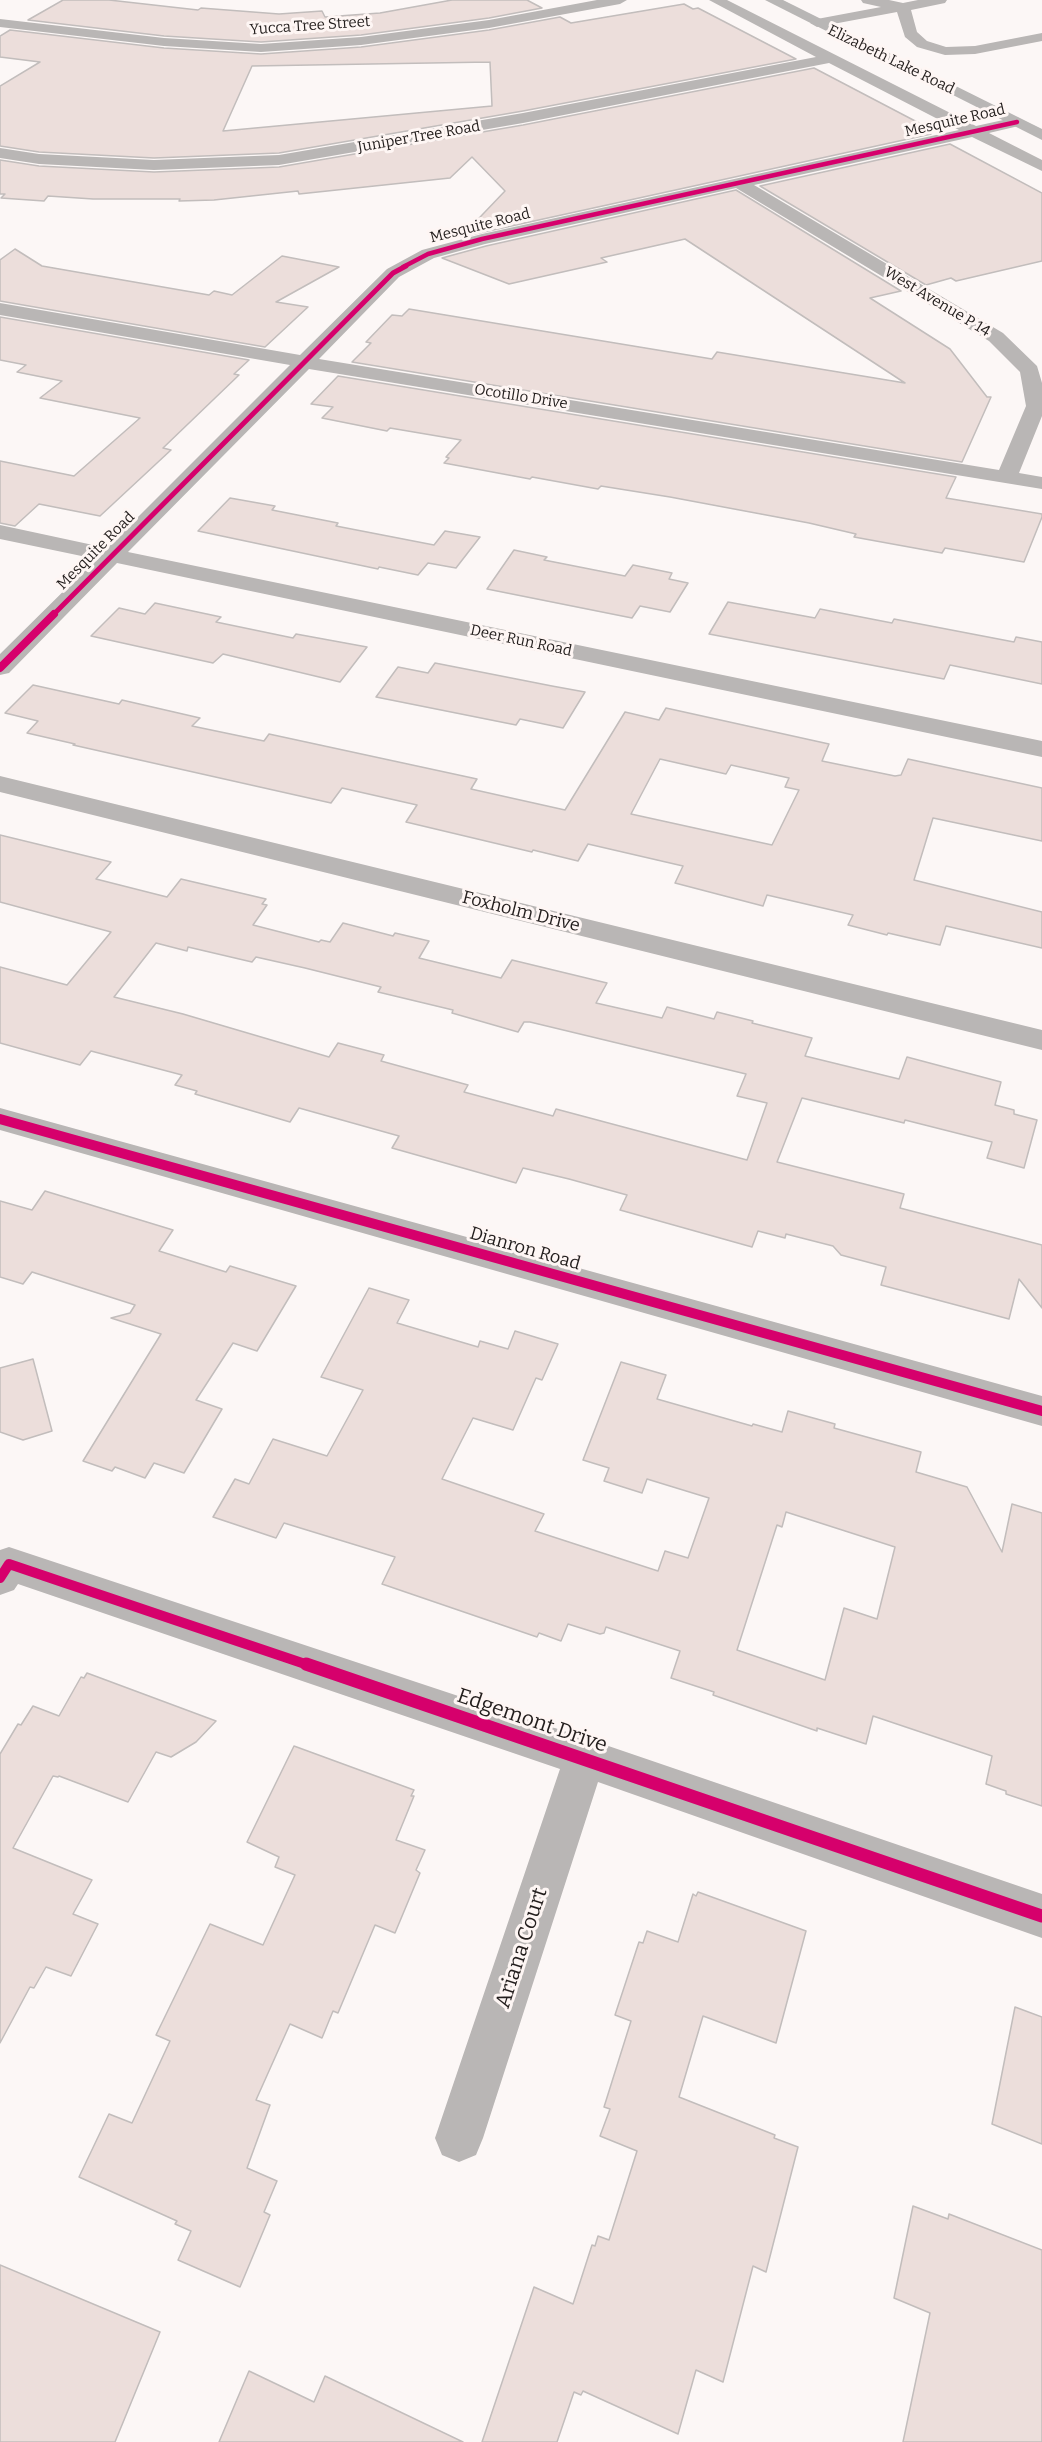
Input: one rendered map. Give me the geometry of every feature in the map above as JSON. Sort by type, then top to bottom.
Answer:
[{"type":"main road","name":"Elizabeth Lake Road","points":[[771,0],[1042,135]]},
{"type":"street","name":"Yucca Tree Street","points":[[0,23],[152,41],[261,48],[361,41],[489,24],[620,0]]},
{"type":"street","points":[[716,0],[1042,166]]},
{"type":"street","points":[[868,0],[903,7]]},
{"type":"street","points":[[817,23],[940,0]]},
{"type":"street","points":[[903,7],[910,34],[922,44],[945,51],[975,50],[1042,37]]},
{"type":"street","name":"Juniper Tree Road","points":[[0,153],[72,161],[154,165],[279,160],[500,122],[833,58]]},
{"type":"street","name":"Mesquite Road","points":[[0,668],[393,273],[428,254],[493,237],[1017,122]]},
{"type":"street","name":"West Avenue P 14","points":[[741,184],[996,337],[1030,370],[1036,406],[1007,477]]},
{"type":"street","name":"Ocotillo Drive","points":[[0,309],[304,362],[1042,483]]},
{"type":"street","name":"Deer Run Road","points":[[0,532],[1042,749]]},
{"type":"street","name":"Foxholm Drive","points":[[0,784],[1042,1040]]},
{"type":"street","name":"Dianron Road","points":[[0,1119],[1042,1411]]},
{"type":"street","name":"Edgemont Drive","points":[[4,1571],[585,1758],[1042,1916]]},
{"type":"street","name":"Ariana Court","points":[[459,2138],[585,1758]]},
{"type":"building","points":[[63,0],[109,0],[198,10],[201,8],[279,14],[322,11],[325,17],[380,13],[452,0],[527,0],[542,8],[489,18],[361,35],[261,42],[164,36],[28,20]]},
{"type":"building","points":[[684,4],[693,9],[698,8],[796,59],[523,111],[279,153],[154,158],[39,152],[0,146],[0,86],[40,62],[0,57],[0,36],[10,30],[164,48],[261,54],[361,47],[489,30],[560,17],[571,23]],"holes":[[[490,62],[492,106],[223,131],[252,66]]]},
{"type":"building","points":[[814,68],[919,123],[912,124],[931,134],[461,237],[505,191],[472,157],[450,178],[299,194],[298,191],[214,200],[179,201],[180,199],[93,199],[48,196],[44,201],[1,198],[5,194],[0,194],[0,160],[39,166],[154,172],[279,167],[523,125]]},
{"type":"building","points":[[950,144],[1042,193],[1042,261],[956,281],[951,278],[926,285],[760,186]]},
{"type":"building","points":[[736,190],[901,291],[870,298],[950,349],[987,397],[991,397],[962,462],[352,362],[371,343],[366,342],[392,315],[402,316],[409,309],[712,359],[717,352],[905,383],[685,239],[601,258],[607,262],[509,284],[442,258]]},
{"type":"building","points":[[15,249],[42,266],[209,295],[214,291],[232,295],[282,256],[339,267],[276,302],[308,307],[265,347],[0,301],[0,260]]},
{"type":"building","points":[[0,317],[249,360],[234,374],[239,375],[163,448],[171,450],[100,516],[39,504],[15,526],[0,523],[0,461],[74,476],[140,418],[40,398],[62,381],[17,372],[26,365],[0,360]]},
{"type":"building","points":[[338,376],[956,477],[946,498],[1042,514],[1042,517],[1024,562],[945,548],[942,553],[854,537],[856,534],[809,523],[670,497],[601,486],[598,489],[532,477],[530,479],[444,463],[449,458],[446,457],[461,440],[390,428],[387,431],[322,418],[333,407],[311,404]]},
{"type":"building","points":[[230,498],[275,506],[272,510],[338,523],[336,526],[434,545],[445,531],[480,537],[456,568],[428,563],[418,575],[379,567],[378,569],[198,531]]},
{"type":"building","points":[[514,550],[547,557],[544,560],[625,576],[633,565],[672,573],[669,579],[688,583],[670,612],[640,606],[632,618],[487,589]]},
{"type":"building","points":[[728,602],[815,618],[820,609],[892,623],[894,619],[1014,642],[1016,637],[1042,642],[1042,684],[950,665],[944,679],[709,634]]},
{"type":"building","points":[[155,603],[221,617],[216,622],[293,638],[296,634],[367,647],[340,682],[223,654],[213,663],[91,636],[119,608],[145,614]]},
{"type":"building","points":[[435,663],[585,692],[563,728],[520,719],[516,725],[376,697],[398,667],[428,673]]},
{"type":"building","points":[[33,685],[119,704],[122,700],[200,718],[192,726],[264,741],[269,734],[477,779],[471,789],[565,810],[625,712],[659,720],[666,708],[829,744],[822,761],[895,776],[901,775],[908,759],[1042,788],[1042,841],[933,818],[914,880],[1042,912],[1042,948],[946,926],[940,945],[888,933],[887,935],[848,925],[853,915],[767,895],[763,906],[675,883],[683,866],[588,844],[578,861],[533,850],[532,852],[406,822],[417,805],[342,788],[331,803],[27,733],[38,721],[5,713]],"holes":[[[660,759],[726,774],[731,765],[789,778],[785,787],[799,790],[772,845],[631,814]]]},
{"type":"building","points":[[0,835],[111,862],[96,879],[167,897],[181,879],[266,899],[262,904],[267,905],[253,925],[319,942],[321,940],[330,942],[343,923],[393,936],[395,933],[429,941],[419,958],[501,978],[512,960],[607,983],[596,1003],[662,1018],[667,1007],[714,1019],[717,1012],[812,1038],[805,1056],[899,1079],[907,1057],[1001,1082],[995,1105],[1014,1110],[1014,1114],[1037,1120],[1024,1168],[987,1158],[992,1142],[905,1120],[904,1123],[802,1098],[777,1162],[904,1194],[900,1208],[1042,1245],[1042,1308],[1019,1279],[1009,1319],[881,1285],[886,1267],[841,1255],[833,1246],[786,1234],[785,1238],[758,1231],[752,1247],[620,1210],[627,1195],[569,1179],[523,1168],[516,1183],[392,1148],[399,1136],[299,1108],[290,1122],[195,1094],[197,1091],[175,1085],[182,1075],[91,1051],[80,1065],[0,1043],[0,967],[67,985],[111,932],[0,902]],"holes":[[[156,943],[187,951],[188,947],[252,962],[256,957],[381,987],[378,992],[453,1010],[452,1013],[518,1032],[524,1022],[530,1022],[746,1074],[737,1096],[767,1103],[747,1160],[556,1109],[553,1116],[464,1092],[468,1085],[381,1061],[384,1055],[338,1043],[329,1057],[183,1014],[114,997]]]},
{"type":"building","points":[[45,1191],[173,1230],[159,1251],[226,1272],[230,1266],[296,1286],[257,1351],[233,1343],[196,1400],[222,1409],[184,1473],[154,1463],[145,1478],[115,1467],[112,1471],[83,1461],[161,1334],[111,1318],[130,1313],[135,1305],[32,1272],[23,1284],[0,1277],[0,1201],[32,1210]]},
{"type":"building","points":[[369,1288],[409,1300],[397,1323],[478,1347],[480,1341],[508,1349],[515,1331],[558,1344],[542,1380],[536,1378],[513,1430],[473,1418],[442,1479],[544,1514],[535,1531],[658,1571],[665,1551],[688,1558],[709,1498],[647,1479],[642,1493],[604,1481],[609,1468],[583,1460],[621,1362],[666,1375],[657,1399],[752,1426],[753,1424],[782,1432],[788,1411],[835,1424],[834,1428],[921,1452],[916,1472],[967,1487],[1002,1552],[1012,1504],[1042,1513],[1042,1806],[1006,1794],[1006,1791],[986,1784],[992,1756],[873,1716],[866,1744],[817,1728],[817,1731],[671,1678],[680,1651],[606,1627],[604,1633],[600,1634],[568,1624],[561,1641],[539,1633],[537,1637],[382,1584],[395,1557],[284,1523],[276,1538],[213,1517],[235,1479],[249,1484],[273,1439],[327,1456],[363,1390],[321,1377]],"holes":[[[786,1512],[895,1547],[877,1619],[844,1608],[825,1680],[737,1650],[777,1525],[782,1527]]]},
{"type":"building","points":[[33,1359],[52,1431],[23,1440],[0,1432],[0,1368]]},
{"type":"building","points":[[87,1673],[216,1721],[196,1742],[171,1757],[156,1752],[128,1802],[59,1776],[53,1776],[13,1848],[92,1880],[73,1914],[98,1924],[71,1976],[46,1967],[34,1988],[30,1987],[0,2043],[0,1754],[18,1724],[21,1725],[33,1706],[59,1716],[81,1677],[84,1678]]},
{"type":"building","points":[[294,1746],[414,1790],[411,1796],[414,1796],[396,1840],[425,1850],[416,1870],[420,1873],[395,1933],[375,1925],[338,2013],[333,2011],[322,2038],[290,2024],[256,2100],[270,2105],[247,2168],[277,2181],[264,2212],[270,2215],[240,2287],[178,2260],[191,2231],[175,2224],[177,2221],[79,2177],[109,2114],[132,2123],[170,2041],[156,2035],[210,1924],[263,1945],[295,1875],[275,1867],[279,1857],[247,1842]]},
{"type":"building","points":[[698,1892],[806,1931],[776,2043],[703,2016],[679,2097],[775,2135],[774,2138],[798,2147],[766,2272],[753,2266],[723,2382],[696,2370],[678,2434],[583,2391],[581,2395],[574,2392],[557,2442],[482,2442],[534,2287],[573,2304],[592,2245],[595,2246],[598,2236],[609,2240],[637,2151],[600,2136],[610,2109],[604,2107],[631,2021],[615,2015],[639,1942],[643,1943],[647,1931],[678,1942],[693,1894],[696,1896]]},
{"type":"building","points":[[1015,2007],[1042,2017],[1042,2144],[992,2124]]},
{"type":"building","points":[[913,2206],[948,2219],[949,2214],[1042,2250],[1042,2442],[903,2442],[930,2313],[894,2298]]},
{"type":"building","points":[[0,2265],[160,2332],[115,2442],[0,2442]]},
{"type":"building","points":[[249,2371],[314,2402],[325,2376],[463,2442],[219,2442]]},
{"type":"cycle path","points":[[0,668],[393,273],[428,254],[482,239],[1017,122]]},
{"type":"cycle path","points":[[0,1119],[1042,1411]]},
{"type":"cycle path","points":[[0,1578],[9,1564],[585,1758],[1042,1916]]}]
